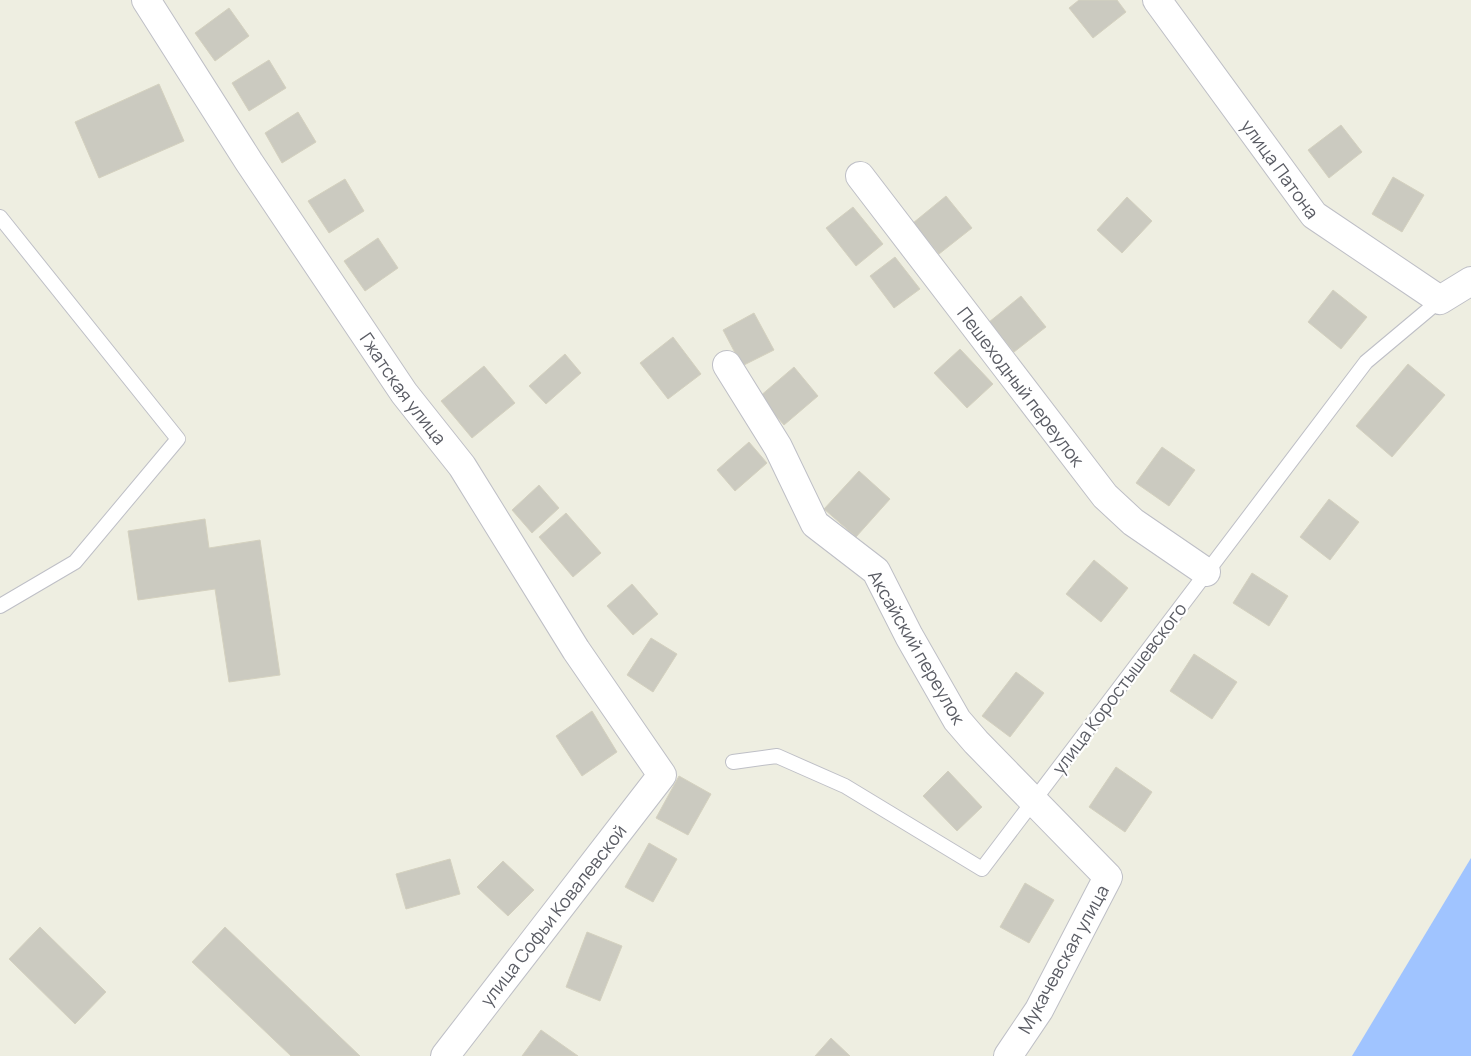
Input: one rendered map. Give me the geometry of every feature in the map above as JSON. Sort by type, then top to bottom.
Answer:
[{"type":"street","name":"Гжатская улица","points":[[146,0],[249,162],[399,385],[462,466],[576,650],[662,775]]},
{"type":"street","name":"улица Патона","points":[[1157,0],[1314,215],[1440,300]]},
{"type":"street","name":"Пешеходный переулок","points":[[860,176],[1105,496],[1133,522],[1206,572]]},
{"type":"street","points":[[1440,300],[1471,281]]},
{"type":"street","name":"Аксайский переулок","points":[[728,365],[778,447],[815,524],[876,571],[909,636],[957,720],[1033,800]]},
{"type":"street","name":"улица Софьи Ковалевской","points":[[445,1056],[662,775]]},
{"type":"street","name":"Мукачевская улица","points":[[1008,1056],[1039,1010],[1108,877],[1033,800]]},
{"type":"lane","points":[[0,217],[178,439],[75,562],[0,606]]},
{"type":"lane","name":"улица Коростышевского","points":[[733,762],[777,756],[845,786],[982,869],[1366,362],[1440,300]]},
{"type":"water","points":[[1471,858],[1471,1056],[1352,1056]]},
{"type":"building","points":[[1079,0],[1117,0],[1126,12],[1093,38],[1069,8]]},
{"type":"building","points":[[229,8],[249,36],[215,61],[195,33]]},
{"type":"building","points":[[269,60],[286,88],[249,111],[232,83]]},
{"type":"building","points":[[159,84],[184,141],[99,178],[75,122]]},
{"type":"building","points":[[298,112],[316,142],[282,163],[265,133]]},
{"type":"building","points":[[1341,125],[1362,152],[1329,178],[1308,150]]},
{"type":"building","points":[[1393,177],[1424,195],[1402,232],[1372,214]]},
{"type":"building","points":[[345,179],[364,211],[329,233],[308,201]]},
{"type":"building","points":[[946,196],[972,228],[939,254],[913,223]]},
{"type":"building","points":[[1127,197],[1152,221],[1122,253],[1097,230]]},
{"type":"building","points":[[853,207],[883,244],[856,266],[826,228]]},
{"type":"building","points":[[378,238],[398,268],[365,291],[344,261]]},
{"type":"building","points":[[895,257],[920,289],[894,308],[870,276]]},
{"type":"building","points":[[1333,290],[1367,317],[1341,349],[1308,322]]},
{"type":"building","points":[[1021,296],[1046,327],[1014,352],[989,322]]},
{"type":"building","points":[[754,313],[774,350],[742,366],[723,330]]},
{"type":"building","points":[[673,337],[701,374],[668,399],[640,363]]},
{"type":"building","points":[[960,349],[993,384],[967,408],[934,373]]},
{"type":"building","points":[[565,354],[581,373],[546,404],[529,386]]},
{"type":"building","points":[[1408,364],[1445,395],[1392,457],[1356,426]]},
{"type":"building","points":[[484,366],[515,403],[472,438],[441,401]]},
{"type":"building","points":[[794,367],[818,396],[784,425],[759,397]]},
{"type":"building","points":[[749,442],[767,463],[735,491],[717,470]]},
{"type":"building","points":[[1162,447],[1195,470],[1169,506],[1136,483]]},
{"type":"building","points":[[859,471],[890,499],[856,537],[824,509]]},
{"type":"building","points":[[539,485],[559,508],[532,533],[512,510]]},
{"type":"building","points":[[1329,499],[1359,522],[1330,560],[1300,537]]},
{"type":"building","points":[[566,513],[601,553],[573,577],[539,537]]},
{"type":"building","points":[[205,519],[209,548],[260,540],[280,675],[229,682],[215,589],[138,600],[128,531]]},
{"type":"building","points":[[1094,560],[1128,588],[1101,622],[1066,594]]},
{"type":"building","points":[[1252,573],[1288,596],[1269,626],[1233,603]]},
{"type":"building","points":[[632,584],[658,614],[633,635],[607,606]]},
{"type":"building","points":[[651,638],[677,654],[653,692],[627,675]]},
{"type":"building","points":[[1194,654],[1237,682],[1212,719],[1170,691]]},
{"type":"building","points":[[1016,672],[1044,693],[1010,737],[982,716]]},
{"type":"building","points":[[592,711],[617,752],[582,776],[556,736]]},
{"type":"building","points":[[1116,767],[1152,792],[1125,832],[1089,807]]},
{"type":"building","points":[[948,771],[982,807],[957,831],[923,796]]},
{"type":"building","points":[[679,776],[711,794],[688,835],[656,818]]},
{"type":"building","points":[[649,843],[677,859],[653,902],[625,887]]},
{"type":"building","points":[[450,859],[460,894],[406,909],[396,874]]},
{"type":"building","points":[[503,861],[534,890],[508,916],[477,887]]},
{"type":"building","points":[[1025,883],[1054,900],[1029,943],[1000,927]]},
{"type":"building","points":[[40,927],[106,992],[75,1024],[9,959]]},
{"type":"building","points":[[225,927],[360,1056],[291,1056],[192,962]]},
{"type":"building","points":[[587,932],[622,946],[600,1001],[566,987]]},
{"type":"building","points":[[541,1030],[578,1056],[522,1056]]},
{"type":"building","points":[[831,1038],[850,1056],[815,1056]]}]
